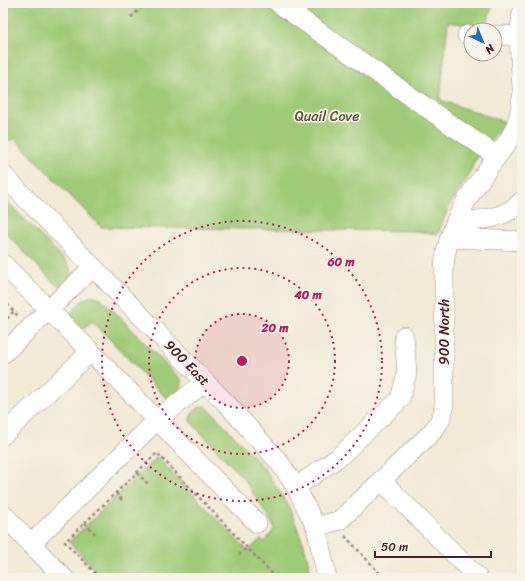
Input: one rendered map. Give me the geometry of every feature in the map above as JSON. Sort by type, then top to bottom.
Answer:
[{"type":"street","points":[[278,3],[497,156]]},
{"type":"street","points":[[522,13],[519,54],[522,88]]},
{"type":"street","points":[[503,35],[520,36]]},
{"type":"street","name":"900 North","points":[[316,527],[340,520],[437,427],[444,413],[444,268],[447,246],[468,196],[515,130],[522,104]]},
{"type":"street","name":"900 East","points":[[3,175],[205,382],[269,450],[296,487],[316,527],[327,578]]},
{"type":"street","points":[[453,230],[474,221],[490,219],[505,213],[522,201]]},
{"type":"street","points":[[453,230],[522,241]]},
{"type":"street","points":[[3,264],[93,354],[256,523]]},
{"type":"street","points":[[3,354],[93,267]]},
{"type":"street","points":[[296,487],[339,457],[400,399],[407,373],[404,336]]},
{"type":"street","points":[[3,435],[87,355],[93,354]]},
{"type":"street","points":[[31,544],[157,420],[205,382]]},
{"type":"street","points":[[381,480],[478,578]]},
{"type":"street","points":[[3,514],[64,578]]},
{"type":"path","points":[[131,17],[147,3]]},
{"type":"path","points":[[3,300],[30,328]]},
{"type":"path","points":[[3,323],[14,312]]},
{"type":"path","points":[[100,578],[65,542],[157,453],[276,578]]},
{"type":"path","points":[[137,473],[148,484]]},
{"type":"path","points":[[116,493],[122,500]]},
{"type":"path","points":[[85,523],[96,534]]},
{"type":"path","points":[[344,534],[384,578]]},
{"type":"path","points":[[239,555],[246,547]]},
{"type":"green space","name":"Quail Cove","points":[[3,3],[493,3],[487,22],[463,22],[463,24],[448,22],[440,100],[505,122],[474,162],[469,175],[449,206],[438,234],[415,231],[101,227],[15,139],[3,141]]},
{"type":"green space","points":[[3,197],[67,263],[71,270],[69,281],[61,285],[56,285],[3,230]]},
{"type":"green space","points":[[96,296],[102,299],[183,382],[174,395],[169,398],[164,396],[92,321],[83,329],[80,329],[74,325],[72,312],[88,297]]},
{"type":"green space","points":[[206,406],[264,468],[288,505],[304,545],[312,578],[103,578],[69,542],[157,457],[248,551],[261,539],[264,542],[274,530],[273,524],[244,479],[190,421],[191,415],[195,410]]}]
